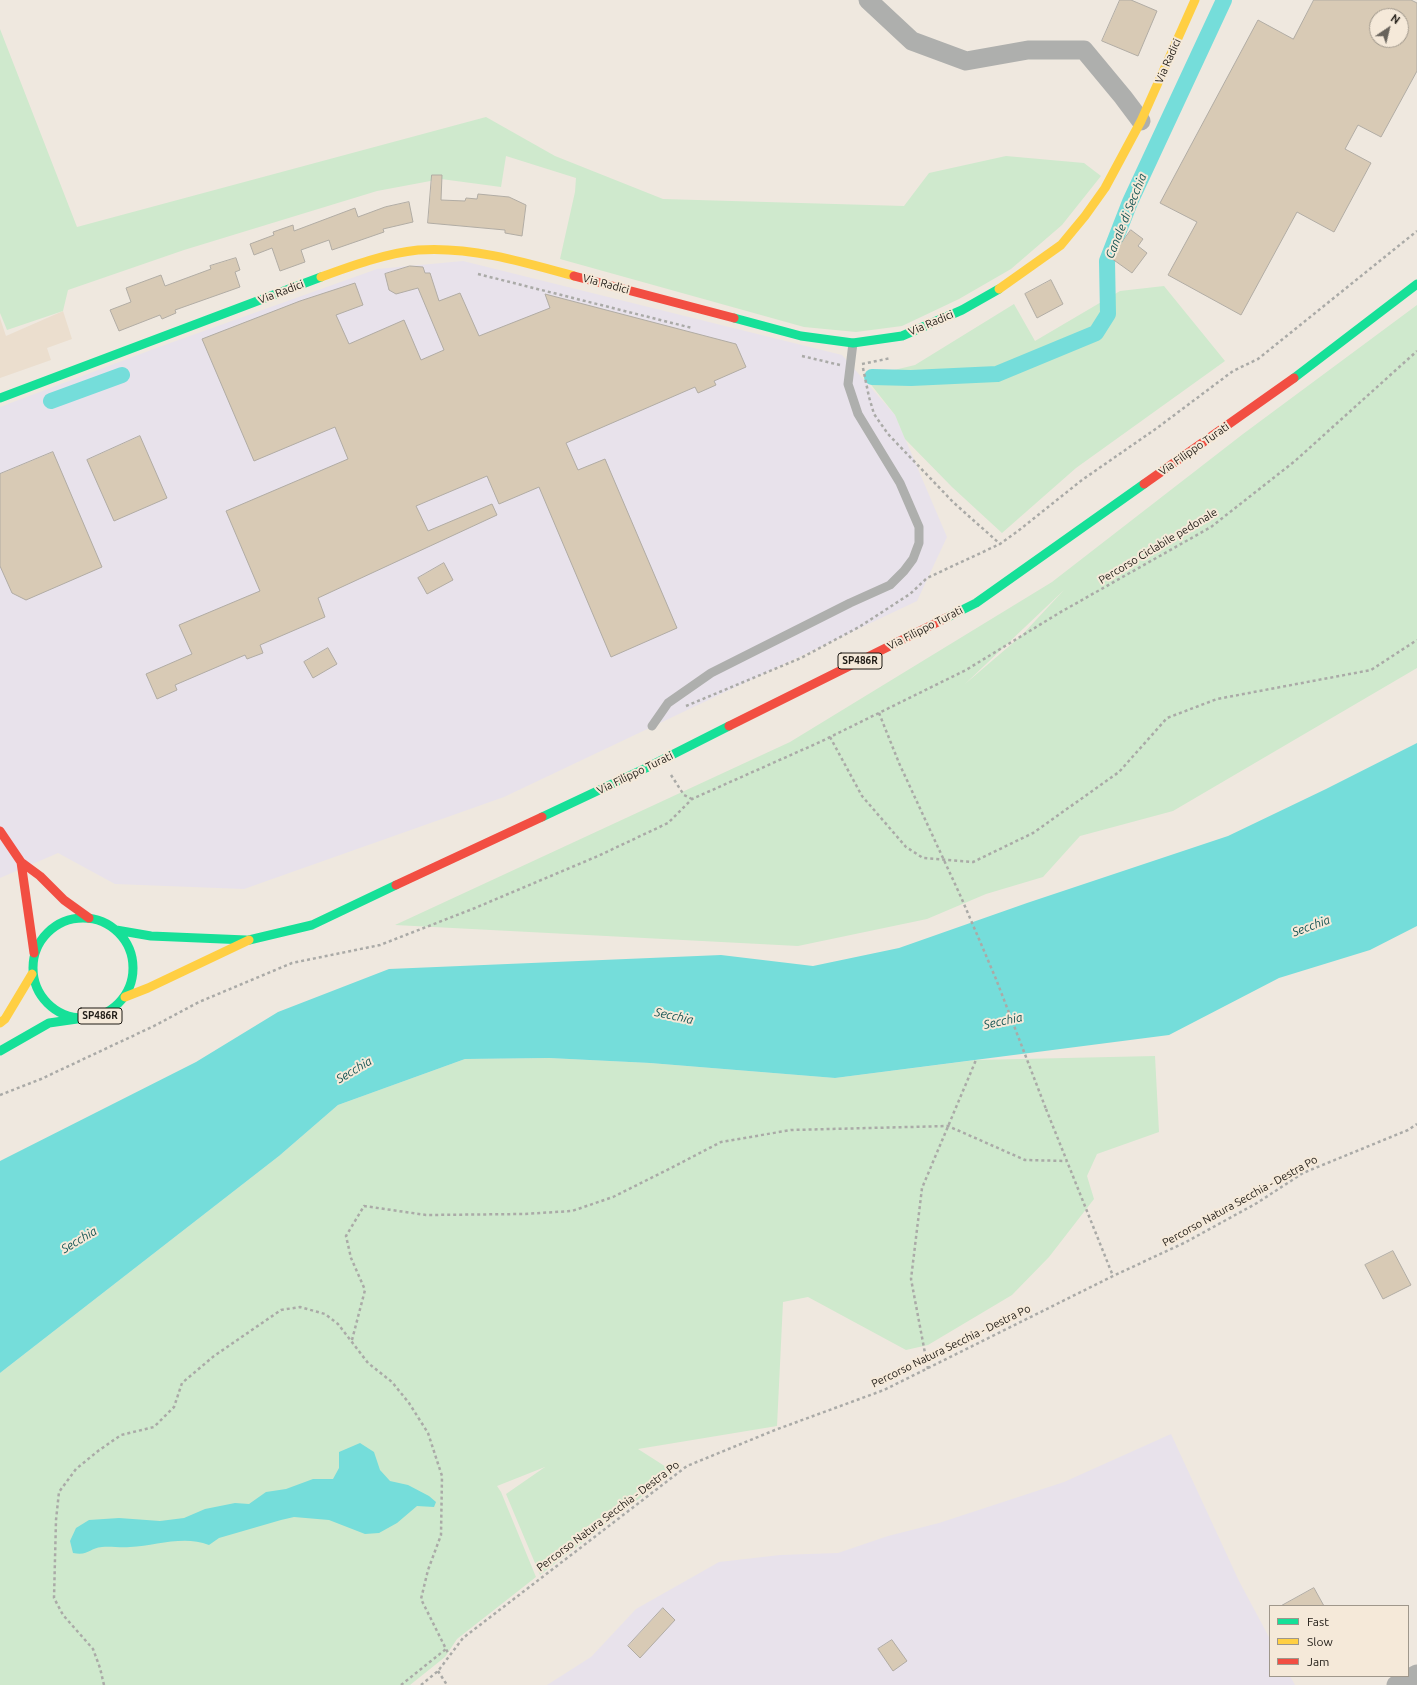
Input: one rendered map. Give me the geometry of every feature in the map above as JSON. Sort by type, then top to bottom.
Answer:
[{"type":"main road","name":"Via Radici","points":[[0,398],[327,275],[379,258],[418,250],[468,251],[538,266],[801,336],[853,343],[902,336],[962,310],[1006,285],[1060,245],[1085,216],[1105,188],[1141,121],[1194,0]]},
{"type":"main road","name":"Via Filippo Turati","points":[[249,940],[312,925],[646,768],[976,602],[1291,380],[1417,284]]},
{"type":"main road","points":[[0,831],[21,862],[40,876],[64,900],[89,918]]},
{"type":"main road","points":[[21,862],[34,953]]},
{"type":"main road","name":"SP486R","points":[[0,1051],[49,1022],[78,1019],[96,1017],[112,1010],[125,997],[132,983],[134,969],[132,954],[126,941],[116,930],[103,922],[89,918],[71,919],[55,925],[46,933],[34,953],[32,963],[32,974],[37,991],[47,1004],[61,1014],[78,1019]]},
{"type":"main road","name":"SP486R","points":[[116,930],[151,936],[249,940]]},
{"type":"main road","name":"SP486R","points":[[125,997],[148,988],[249,940]]},
{"type":"main road","name":"SP486R","points":[[0,1023],[5,1019],[32,974]]},
{"type":"street","points":[[868,0],[912,42],[966,61],[1028,50],[1084,50],[1141,121]]},
{"type":"street","points":[[1396,1685],[1417,1674]]},
{"type":"lane","points":[[652,726],[668,703],[711,673],[850,603],[890,585],[913,559],[920,543],[919,527],[910,503],[900,483],[858,414],[848,384],[853,343]]},
{"type":"path","points":[[679,708],[698,702],[801,658],[865,624],[910,594],[927,578],[1000,544],[1082,480],[1157,428],[1233,371],[1258,359],[1417,231]]},
{"type":"path","points":[[473,272],[696,329]]},
{"type":"path","name":"Percorso Ciclabile pedonale","points":[[692,798],[830,737],[966,670],[1059,612],[1211,527],[1295,461],[1417,352]]},
{"type":"path","points":[[798,356],[849,366]]},
{"type":"path","points":[[862,364],[874,414],[888,434],[953,502],[1000,544]]},
{"type":"path","points":[[830,737],[862,796],[906,847],[923,858],[973,862],[1033,833],[1120,772],[1167,718],[1217,698],[1371,670],[1417,640]]},
{"type":"path","points":[[879,713],[899,763],[961,897],[996,978],[1046,1109],[1113,1276]]},
{"type":"path","points":[[0,1095],[41,1079],[154,1026],[199,1002],[292,962],[380,945],[475,908],[569,868],[668,823],[692,798],[684,795],[668,772]]},
{"type":"path","points":[[928,1369],[911,1280],[922,1188],[976,1060]]},
{"type":"path","name":"Percorso Natura Secchia - Destra Po","points":[[421,1685],[438,1671],[462,1638],[687,1466],[775,1430],[884,1390],[1199,1235],[1257,1203],[1303,1173],[1408,1130],[1417,1124]]},
{"type":"path","points":[[352,1341],[365,1290],[350,1258],[346,1236],[364,1206],[426,1215],[524,1214],[572,1211],[613,1197],[721,1142],[791,1130],[948,1126],[1025,1160],[1067,1161]]},
{"type":"path","points":[[104,1685],[93,1649],[63,1615],[54,1598],[56,1520],[59,1492],[76,1469],[98,1450],[121,1435],[154,1427],[174,1407],[182,1383],[214,1356],[281,1310],[300,1307],[325,1314],[338,1324],[368,1363],[392,1382],[409,1403],[428,1433],[442,1476],[440,1535],[428,1570],[421,1599],[449,1655]]},
{"type":"path","points":[[402,1685],[446,1648]]},
{"type":"path","points":[[438,1671],[447,1685]]},
{"type":"shaded area","points":[[463,261],[842,355],[895,415],[947,537],[917,601],[504,797],[244,889],[115,884],[58,853],[0,878],[0,407],[159,347],[377,269]]},
{"type":"shaded area","points":[[63,311],[72,339],[47,348],[51,360],[0,378],[0,318],[6,336]]},
{"type":"shaded area","points":[[1171,1434],[1239,1581],[1269,1637],[1269,1677],[1291,1677],[1295,1685],[547,1685],[591,1657],[636,1609],[719,1562],[780,1555],[838,1553],[888,1536],[939,1523],[1064,1482]]},
{"type":"green space","points":[[0,29],[77,227],[486,117],[555,156],[663,199],[904,206],[929,173],[1006,156],[1084,163],[1101,176],[1062,225],[1011,269],[959,299],[902,326],[856,332],[804,327],[560,259],[575,192],[576,178],[506,156],[501,187],[441,179],[377,191],[184,250],[68,290],[63,311],[7,330],[0,313]]},
{"type":"green space","points":[[1164,286],[1225,361],[1076,468],[1002,533],[952,487],[905,439],[895,415],[865,377],[915,365],[1014,304],[1035,341],[1120,291]]},
{"type":"green space","points":[[1417,305],[1417,668],[1173,811],[1080,836],[1043,877],[986,894],[927,919],[798,946],[395,925],[790,742],[1052,582],[1243,434]],"holes":[[[1064,590],[1021,636],[965,684]]]},
{"type":"green space","points":[[1155,1056],[1159,1132],[1097,1154],[1087,1176],[1094,1199],[1049,1257],[1012,1295],[928,1345],[906,1350],[808,1297],[783,1302],[777,1426],[638,1449],[674,1472],[540,1575],[506,1494],[545,1467],[497,1486],[501,1492],[536,1577],[457,1639],[445,1657],[410,1685],[0,1685],[0,1373],[279,1156],[338,1105],[465,1059],[549,1058],[650,1063],[835,1078],[976,1060]]},
{"type":"water","name":"Secchia","points":[[1417,743],[1417,926],[1370,950],[1279,978],[1169,1035],[835,1078],[650,1063],[549,1058],[465,1059],[338,1105],[279,1156],[0,1373],[0,1161],[196,1062],[278,1012],[389,969],[721,955],[813,966],[899,948],[1027,903],[1228,836]]},
{"type":"water","points":[[360,1443],[374,1452],[380,1470],[390,1481],[408,1485],[429,1496],[436,1502],[434,1507],[417,1506],[397,1523],[379,1533],[365,1534],[329,1520],[294,1517],[219,1538],[209,1545],[199,1542],[179,1541],[130,1547],[102,1547],[86,1553],[73,1553],[70,1541],[76,1528],[89,1520],[119,1518],[160,1521],[184,1518],[205,1509],[235,1503],[249,1504],[266,1492],[286,1489],[313,1479],[333,1479],[339,1468],[339,1452]]},
{"type":"building","points":[[1120,0],[1131,0],[1157,11],[1138,56],[1102,41]]},
{"type":"building","points":[[1314,0],[1411,0],[1417,3],[1417,71],[1381,137],[1358,125],[1345,149],[1371,163],[1334,232],[1297,212],[1241,315],[1168,275],[1197,222],[1160,203],[1258,20],[1293,39]]},
{"type":"building","points":[[432,175],[442,175],[441,200],[465,201],[466,198],[477,199],[478,194],[509,197],[526,205],[522,236],[505,233],[505,230],[428,223]]},
{"type":"building","points":[[409,202],[413,222],[383,229],[384,232],[332,250],[329,240],[301,250],[305,262],[280,271],[272,248],[254,255],[250,244],[274,235],[273,232],[293,225],[294,231],[355,208],[358,217],[385,207]]},
{"type":"building","points":[[1131,230],[1143,239],[1138,246],[1147,253],[1132,273],[1111,258]]},
{"type":"building","points":[[236,258],[240,270],[235,272],[240,287],[175,310],[176,313],[162,319],[160,315],[119,331],[110,310],[131,302],[126,288],[161,275],[165,286],[211,269],[210,266]]},
{"type":"building","points":[[410,266],[423,267],[425,273],[430,273],[439,301],[460,293],[479,336],[550,308],[545,294],[736,344],[746,367],[714,381],[716,385],[698,393],[695,387],[566,443],[578,470],[605,459],[677,628],[611,657],[539,487],[499,504],[487,476],[416,506],[428,531],[492,504],[497,515],[318,598],[325,617],[260,645],[263,653],[247,659],[245,655],[175,685],[177,690],[157,699],[146,674],[192,654],[179,625],[260,591],[226,511],[348,459],[335,427],[254,461],[202,339],[300,301],[355,283],[363,305],[336,315],[349,344],[404,320],[421,360],[444,350],[418,288],[396,294],[389,290],[385,274]]},
{"type":"building","points":[[1051,280],[1063,304],[1037,318],[1025,294]]},
{"type":"building","points":[[140,436],[167,498],[114,521],[87,460]]},
{"type":"building","points":[[53,452],[102,567],[26,600],[12,593],[0,566],[0,474]]},
{"type":"building","points":[[444,563],[453,580],[427,594],[418,578]]},
{"type":"building","points":[[328,648],[337,664],[313,678],[304,662]]},
{"type":"building","points":[[1393,1251],[1411,1285],[1383,1299],[1365,1265]]},
{"type":"building","points":[[1314,1588],[1323,1605],[1283,1605]]},
{"type":"building","points":[[663,1608],[675,1620],[640,1658],[628,1646]]},
{"type":"building","points":[[892,1640],[907,1661],[893,1671],[878,1649]]},
{"type":"waterway","name":"Canale di Secchia","points":[[872,377],[911,378],[997,374],[1096,333],[1108,314],[1107,261],[1130,202],[1224,0]]},
{"type":"waterway","name":"Canale di Secchia","points":[[51,401],[122,375]]},
{"type":"traffic: fast","points":[[0,398],[321,277]]},
{"type":"traffic: fast","points":[[1294,378],[1417,284]]},
{"type":"traffic: fast","points":[[734,318],[801,336],[853,343],[902,336],[962,310],[999,289]]},
{"type":"traffic: fast","points":[[948,617],[976,603],[1144,484]]},
{"type":"traffic: fast","points":[[542,817],[646,768],[729,726]]},
{"type":"traffic: fast","points":[[249,940],[312,925],[396,885]]},
{"type":"traffic: fast","points":[[83,918],[102,921],[119,932],[130,949],[133,968],[130,987],[119,1004],[102,1015],[83,1018],[64,1015],[47,1004],[36,987],[33,968],[36,949],[47,932],[64,921],[83,918]]},
{"type":"traffic: fast","points":[[116,930],[151,936],[246,940]]},
{"type":"traffic: fast","points":[[0,1051],[49,1023],[77,1019]]},
{"type":"traffic: slow","points":[[999,289],[1061,245],[1085,216],[1105,188],[1141,121],[1195,0]]},
{"type":"traffic: slow","points":[[321,277],[357,264],[394,254],[418,250],[438,249],[457,250],[497,256],[574,276]]},
{"type":"traffic: slow","points":[[125,997],[148,988],[249,940]]},
{"type":"traffic: slow","points":[[0,1023],[5,1019],[32,974]]},
{"type":"traffic: jam","points":[[574,276],[734,318]]},
{"type":"traffic: jam","points":[[1144,484],[1294,378]]},
{"type":"traffic: jam","points":[[729,726],[948,617]]},
{"type":"traffic: jam","points":[[396,885],[542,817]]},
{"type":"traffic: jam","points":[[0,831],[21,862],[40,876],[64,900],[89,918]]},
{"type":"traffic: jam","points":[[21,862],[34,953]]}]
